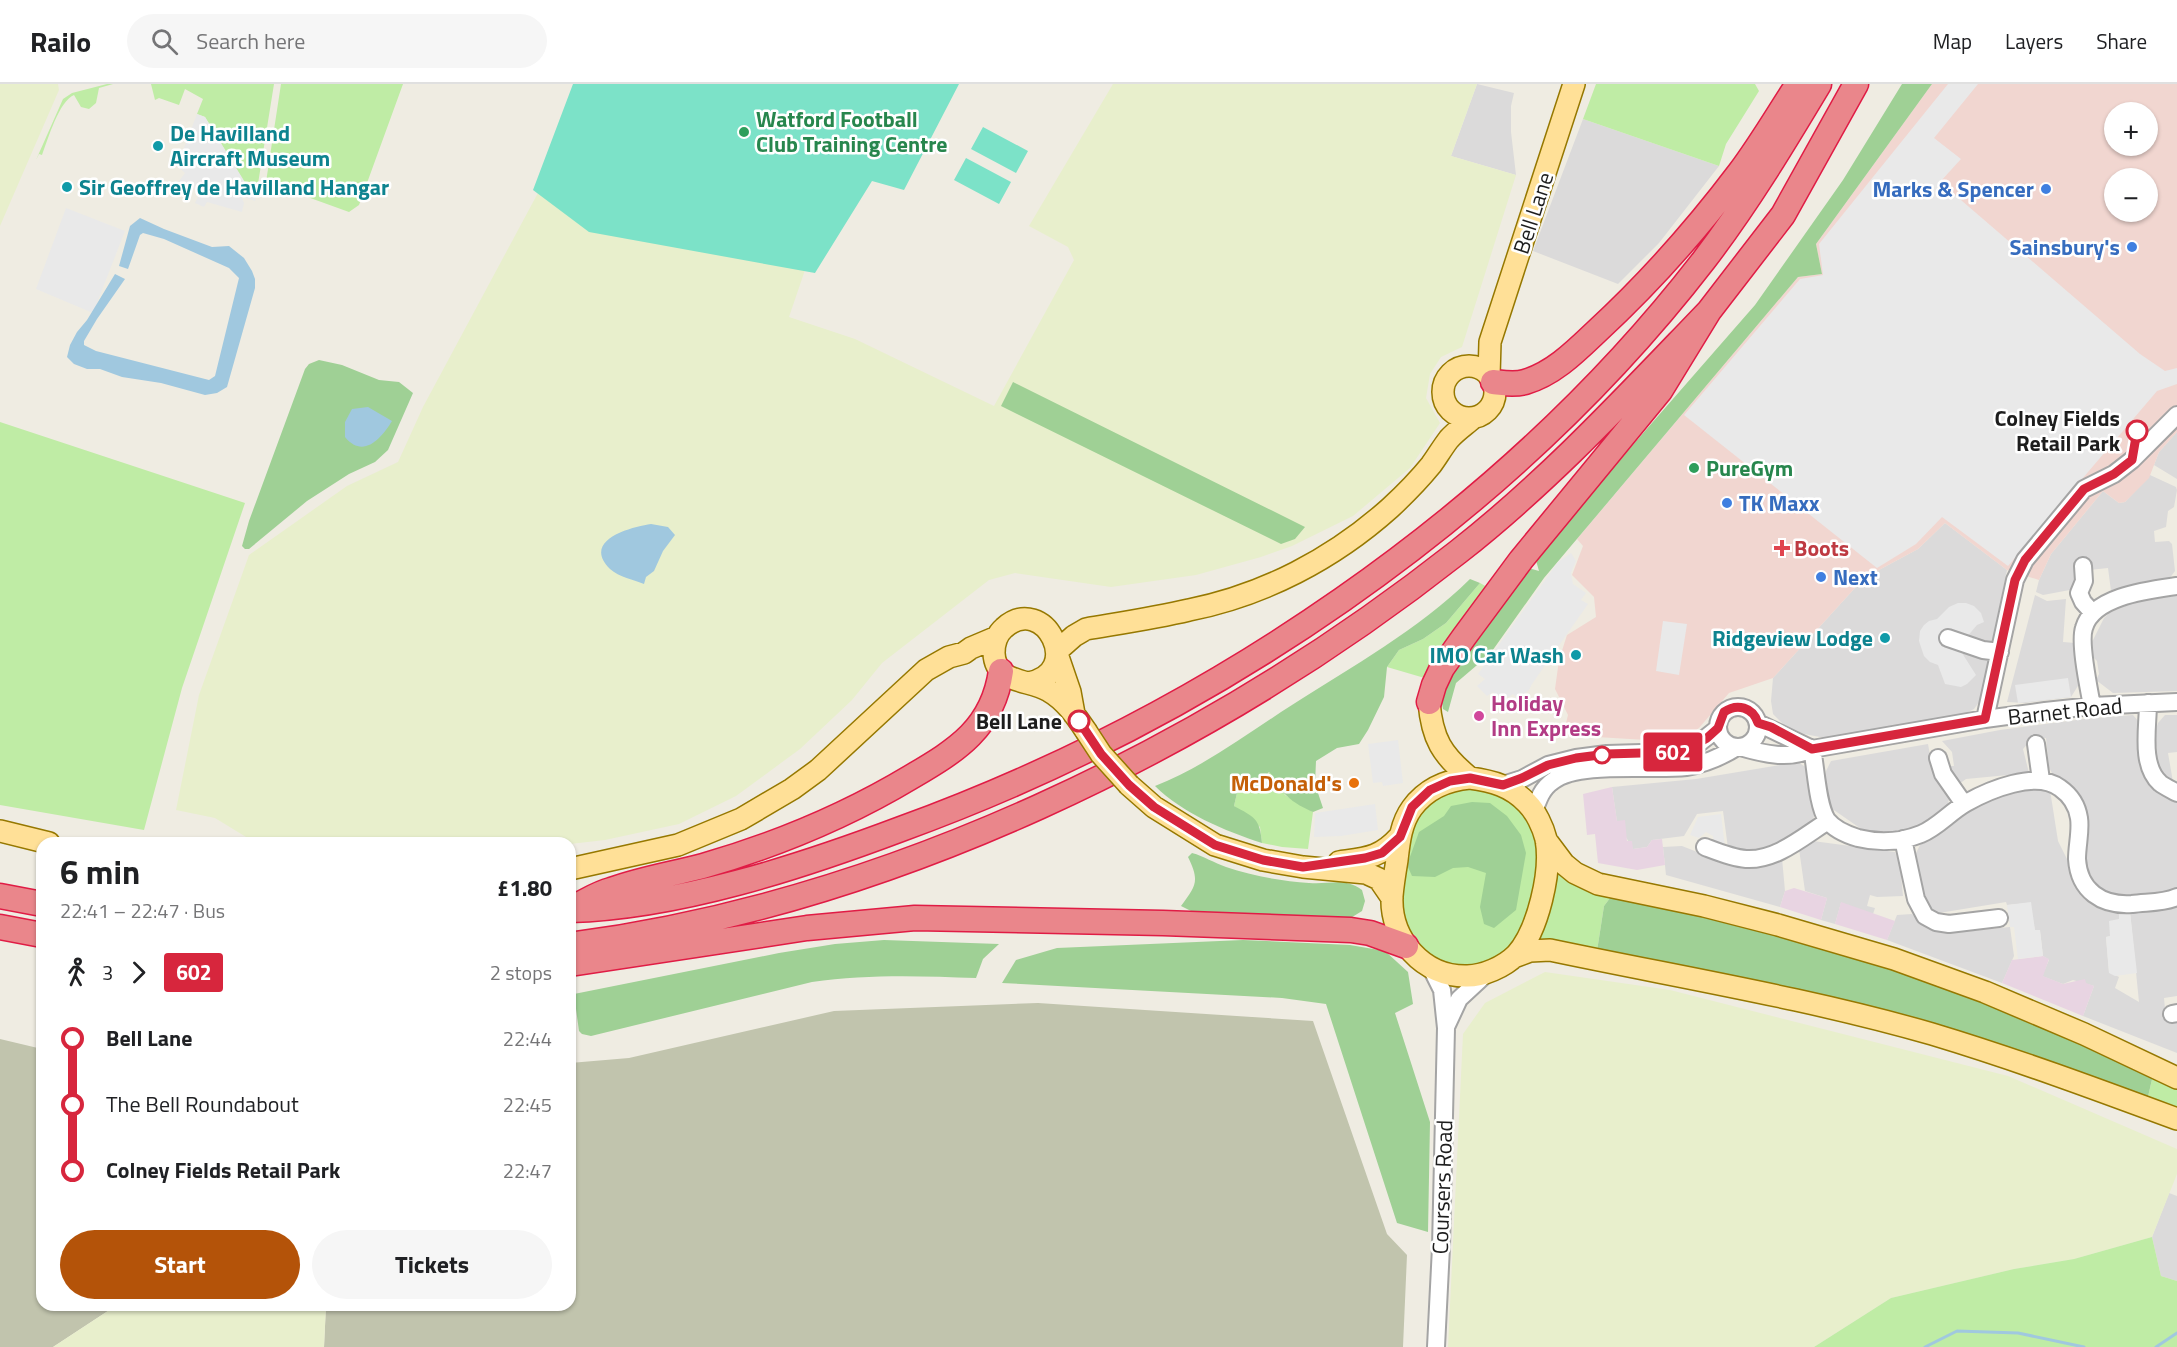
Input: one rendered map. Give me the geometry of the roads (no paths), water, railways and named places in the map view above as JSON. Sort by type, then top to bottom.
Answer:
[{"type":"highway","points":[[1491,379],[1524,382],[1539,376],[1575,352],[1614,316],[1668,259],[1740,171],[1798,84]]},
{"type":"highway","points":[[576,909],[611,908],[697,892],[788,868],[954,810],[1038,773],[1157,714],[1298,630],[1411,550],[1506,471],[1625,353],[1717,242],[1757,187],[1819,84]]},
{"type":"highway","points":[[1429,702],[1442,668],[1464,637],[1521,560],[1660,391],[1709,311],[1783,215],[1856,84]]},
{"type":"highway","points":[[576,944],[678,927],[764,906],[834,885],[920,856],[989,829],[1068,793],[1148,752],[1313,655],[1378,612],[1458,552],[1581,442],[1709,311]]},
{"type":"highway","points":[[576,906],[610,890],[767,846],[847,812],[898,785],[943,758],[974,733],[989,711],[999,687],[1000,670]]},
{"type":"highway","points":[[0,896],[36,903]]},
{"type":"highway","points":[[576,963],[807,928],[915,918],[1351,930],[1370,933],[1406,946]]},
{"type":"highway","points":[[0,927],[36,934]]},
{"type":"main road","name":"Bell Lane","points":[[1491,379],[1490,342],[1574,84]]},
{"type":"main road","points":[[1450,438],[1449,409],[1443,396],[1443,388],[1449,375],[1462,367],[1490,342]]},
{"type":"main road","points":[[1028,682],[1046,675],[1052,668],[1057,653],[1074,636],[1086,629],[1190,610],[1248,594],[1294,575],[1322,559],[1371,525],[1432,465],[1450,438],[1492,405],[1495,397],[1491,379],[1477,367],[1462,367]]},
{"type":"main road","points":[[1449,409],[1456,415],[1473,418]]},
{"type":"main road","points":[[1000,670],[994,656],[997,637],[1012,623],[1022,620],[1086,629]]},
{"type":"main road","points":[[1041,624],[1054,639],[1080,722]]},
{"type":"main road","points":[[576,868],[678,845],[741,819],[792,789],[818,770],[926,670],[949,657],[964,653],[997,637]]},
{"type":"main road","points":[[964,653],[1000,670],[1009,678],[1028,682],[1048,691],[1080,722],[1101,754],[1129,785],[1154,807],[1215,845],[1263,860],[1303,867],[1366,873],[1378,879],[1392,897]]},
{"type":"main road","points":[[1429,702],[1432,727],[1439,745],[1451,762],[1470,778]]},
{"type":"main road","points":[[2177,1078],[2018,1006],[1894,959],[1778,925],[1587,880],[1564,864],[1546,840],[1534,812],[1514,792],[1503,785],[1470,778],[1450,781],[1430,790],[1412,807],[1400,837],[1392,897],[1398,929],[1406,946],[1431,968],[1465,976],[1486,974],[1514,957],[1530,951],[1550,950],[1801,1001],[1932,1034],[2067,1078],[2177,1119]]},
{"type":"main road","points":[[0,831],[36,840]]},
{"type":"main road","points":[[1303,867],[1374,856],[1389,848],[1400,837]]},
{"type":"main road","points":[[1514,957],[1529,938],[1539,911],[1546,874],[1546,840]]},
{"type":"street","points":[[1985,719],[2015,580],[2025,560],[2084,489],[2114,474],[2174,418]]},
{"type":"street","points":[[2083,566],[2084,581],[2079,592],[2083,602],[2092,612]]},
{"type":"street","points":[[2092,706],[2082,635],[2092,612],[2128,595],[2177,585]]},
{"type":"street","points":[[1948,638],[1983,650],[2000,652]]},
{"type":"street","name":"Barnet Road","points":[[1739,747],[1769,754],[1800,755],[1812,749],[1985,719],[2092,706],[2177,702]]},
{"type":"street","points":[[2148,703],[2148,759],[2151,769],[2161,784],[2177,793]]},
{"type":"street","points":[[1503,785],[1548,765],[1576,758],[1607,754],[1675,752],[1698,744],[1718,728],[1724,712],[1735,707],[1748,709],[1758,723],[1758,729],[1752,741],[1720,758],[1687,766],[1618,768],[1560,776],[1546,787],[1534,812]]},
{"type":"street","points":[[1758,723],[1771,727],[1812,749],[1822,809],[1828,821],[1841,831],[1869,841],[1903,839],[1933,828],[1964,804],[1987,792],[2042,780],[2060,788],[2073,800],[2080,819],[2077,860],[2081,877],[2094,896],[2103,901],[2124,904],[2165,901],[2177,897]]},
{"type":"street","points":[[1718,728],[1722,739],[1732,746],[1739,747]]},
{"type":"street","points":[[2036,744],[2042,780]]},
{"type":"street","points":[[1938,758],[1943,774],[1964,804]]},
{"type":"street","points":[[1705,847],[1725,855],[1758,859],[1783,849],[1828,821]]},
{"type":"street","points":[[1903,839],[1916,899],[1925,916],[1936,922],[1949,924],[1999,918]]},
{"type":"street","name":"Coursers Road","points":[[1431,968],[1442,990],[1446,1028],[1441,1247],[1436,1347]]},
{"type":"street","name":"Coursers Road","points":[[1446,1028],[1459,999],[1486,974]]},
{"type":"water","points":[[140,218],[212,247],[229,246],[244,258],[252,271],[255,288],[227,387],[217,393],[205,395],[161,383],[122,377],[100,369],[87,369],[74,364],[67,357],[77,332],[115,274],[125,279],[97,319],[84,345],[96,351],[209,380],[215,376],[239,278],[229,268],[164,239],[143,233],[140,235],[128,269],[119,266],[130,226]]},
{"type":"water","points":[[368,407],[392,421],[377,440],[365,446],[358,446],[345,437],[345,422],[352,409]]},
{"type":"water","points":[[651,524],[668,527],[675,535],[663,551],[654,571],[646,577],[644,584],[610,569],[603,559],[601,550],[605,543],[622,532]]},
{"type":"waterway","points":[[1925,1347],[1957,1331],[2018,1333],[2084,1347]]},
{"type":"waterway","points":[[2156,1347],[2177,1333]]},
{"type":"place","name":"Watford Football Club Training Centre","points":[[744,132]]},
{"type":"place","name":"De Havilland Aircraft Museum","points":[[158,146]]},
{"type":"place","name":"Sir Geoffrey de Havilland Hangar","points":[[67,187]]},
{"type":"place","name":"Marks & Spencer","points":[[2046,189]]},
{"type":"place","name":"Sainsbury's","points":[[2132,247]]},
{"type":"place","name":"Colney Fields Retail Park","points":[[2137,431]]},
{"type":"place","name":"PureGym","points":[[1694,468]]},
{"type":"place","name":"TK Maxx","points":[[1727,503]]},
{"type":"place","name":"Boots","points":[[1782,548]]},
{"type":"place","name":"Next","points":[[1821,577]]},
{"type":"place","name":"Ridgeview Lodge","points":[[1885,638]]},
{"type":"place","name":"IMO Car Wash","points":[[1576,655]]},
{"type":"place","name":"Holiday Inn Express","points":[[1479,716]]},
{"type":"place","name":"Bell Lane","points":[[1079,721]]},
{"type":"place","name":"McDonald's","points":[[1354,783]]}]
